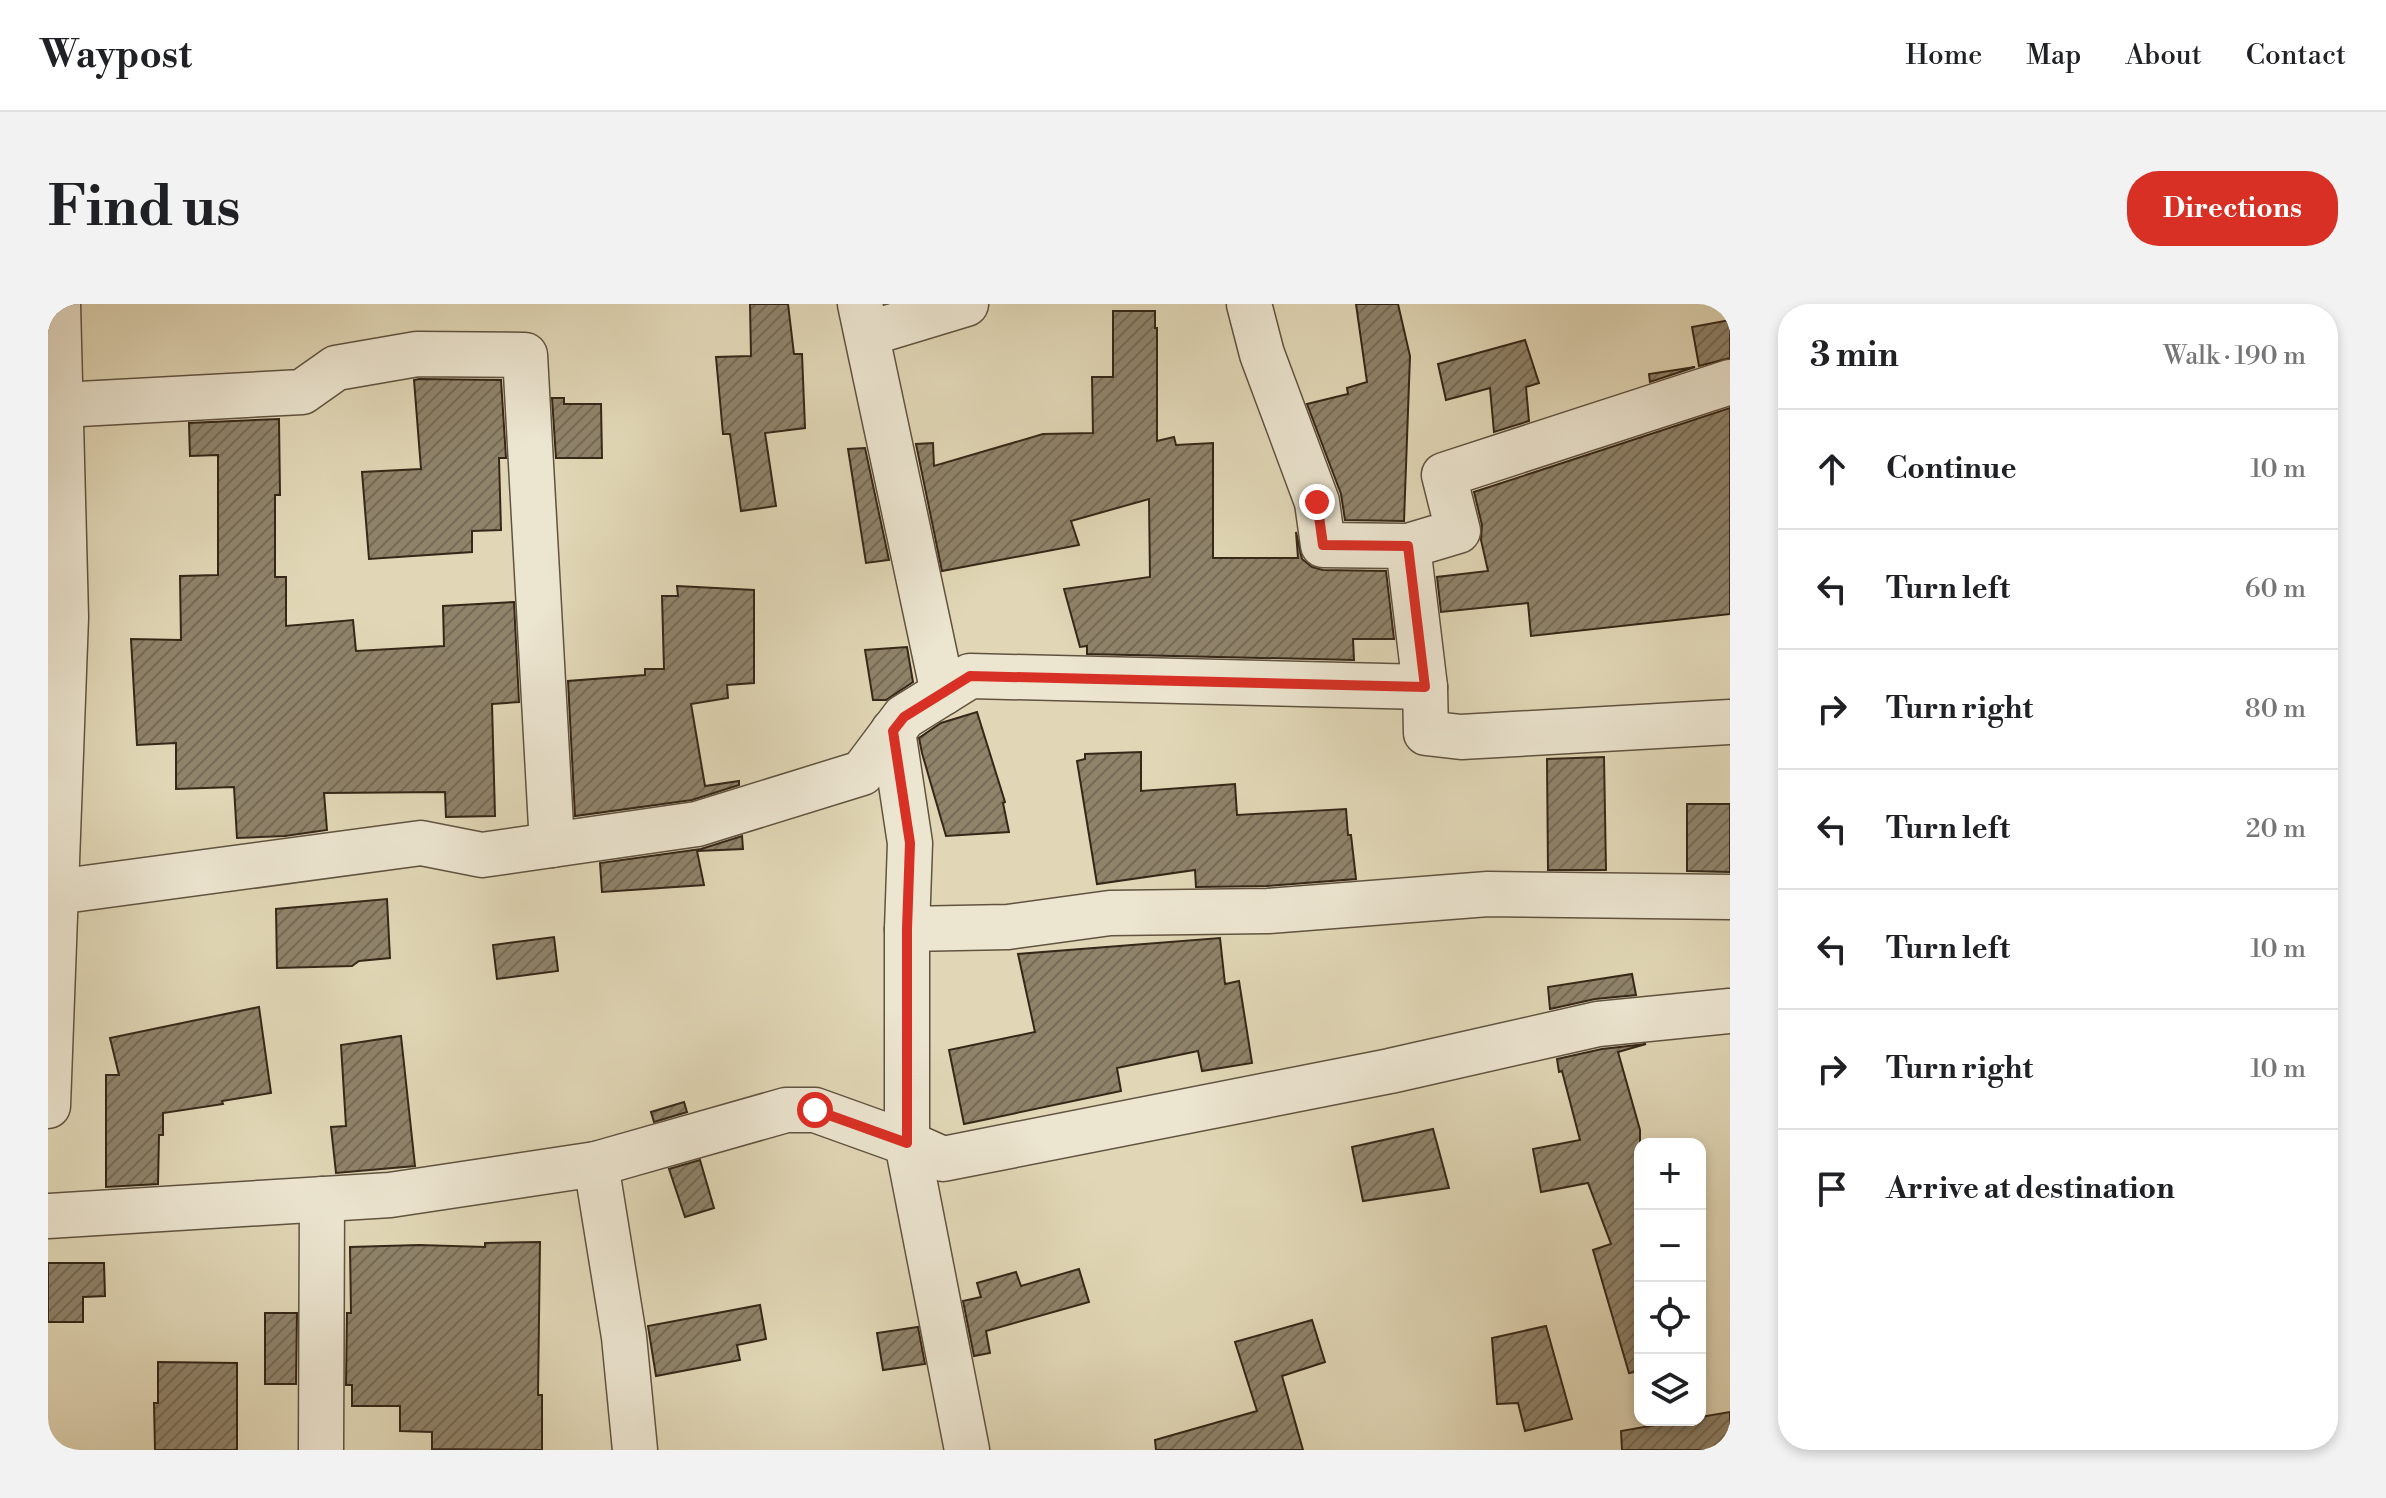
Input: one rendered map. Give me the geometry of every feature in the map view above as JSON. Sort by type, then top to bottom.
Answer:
[{"type":"street","points":[[48,1106],[66,617],[56,521],[61,405],[58,304]]},
{"type":"street","points":[[943,693],[864,319],[966,304]]},
{"type":"street","points":[[1249,304],[1262,354],[1317,502],[1323,545],[1408,546],[1458,531],[1444,475],[1730,382]]},
{"type":"street","points":[[61,405],[302,392],[336,368],[417,354],[525,355],[552,845]]},
{"type":"street","points":[[1408,546],[1425,687],[1426,733],[1461,737],[1730,722]]},
{"type":"street","points":[[56,892],[421,843],[482,855],[697,824],[862,773],[904,717],[970,676],[1425,687]]},
{"type":"street","points":[[893,731],[910,843],[907,1143],[967,1450]]},
{"type":"street","points":[[907,929],[1008,927],[1110,913],[1268,911],[1488,894],[1730,897]]},
{"type":"street","points":[[48,1216],[390,1195],[596,1164],[786,1110],[815,1110],[943,1159],[1390,1071],[1598,1024],[1730,1011]]},
{"type":"street","points":[[596,1164],[624,1337],[635,1450]]},
{"type":"street","points":[[321,1450],[322,1199]]},
{"type":"building","points":[[750,304],[788,304],[794,354],[802,354],[805,428],[765,433],[776,506],[741,511],[730,434],[723,434],[716,357],[751,356]]},
{"type":"building","points":[[1356,304],[1398,304],[1410,356],[1404,521],[1345,520],[1341,494],[1307,404],[1348,394],[1347,388],[1367,382]]},
{"type":"building","points":[[1113,311],[1155,311],[1157,441],[1174,437],[1176,445],[1213,443],[1213,558],[1298,558],[1296,532],[1302,559],[1312,567],[1323,570],[1386,571],[1394,639],[1353,639],[1354,660],[1087,654],[1087,646],[1080,647],[1064,589],[1150,577],[1149,499],[1071,521],[1079,545],[942,571],[916,444],[933,443],[934,466],[1043,434],[1093,433],[1092,377],[1113,377]]},
{"type":"building","points":[[1730,320],[1730,358],[1699,366],[1692,327]]},
{"type":"building","points":[[1525,340],[1539,383],[1526,387],[1529,421],[1494,432],[1490,388],[1446,400],[1438,364]]},
{"type":"building","points":[[1695,367],[1650,382],[1649,374]]},
{"type":"building","points":[[414,380],[501,380],[506,458],[499,458],[501,530],[472,531],[472,552],[369,559],[362,472],[421,469]]},
{"type":"building","points":[[552,398],[564,398],[564,404],[601,404],[602,458],[556,458]]},
{"type":"building","points":[[1730,408],[1730,614],[1531,636],[1528,603],[1441,612],[1437,577],[1488,571],[1474,492]]},
{"type":"building","points":[[279,419],[280,495],[275,495],[275,577],[286,577],[286,626],[353,620],[356,651],[444,646],[443,606],[514,602],[519,702],[492,704],[495,816],[446,817],[445,792],[324,793],[327,830],[237,838],[234,787],[176,789],[176,743],[137,745],[131,639],[181,640],[180,576],[218,575],[218,455],[190,456],[189,423]]},
{"type":"building","points":[[865,448],[889,560],[866,563],[848,449]]},
{"type":"building","points":[[677,586],[754,590],[754,683],[727,685],[728,698],[691,704],[705,786],[739,781],[739,785],[692,800],[575,816],[568,681],[645,675],[645,669],[664,669],[662,596],[678,596]]},
{"type":"building","points":[[907,647],[913,682],[886,700],[873,700],[865,650]]},
{"type":"building","points":[[977,712],[1005,802],[1009,832],[946,836],[919,738],[941,723]]},
{"type":"building","points":[[1141,752],[1141,791],[1235,784],[1237,815],[1346,809],[1356,879],[1267,886],[1196,887],[1195,870],[1097,884],[1077,761],[1085,759],[1085,754]]},
{"type":"building","points":[[1604,757],[1606,870],[1548,870],[1547,759]]},
{"type":"building","points":[[1687,804],[1730,804],[1730,872],[1687,871]]},
{"type":"building","points":[[742,836],[743,849],[697,851],[704,885],[602,892],[600,863],[701,849]]},
{"type":"building","points":[[387,899],[390,958],[359,961],[352,966],[277,968],[276,909]]},
{"type":"building","points":[[554,937],[558,971],[497,979],[493,945]]},
{"type":"building","points":[[1220,938],[1225,984],[1239,981],[1252,1063],[1202,1071],[1198,1051],[1117,1068],[1121,1091],[964,1124],[949,1050],[1035,1032],[1018,954]]},
{"type":"building","points":[[1632,974],[1636,995],[1595,999],[1550,1009],[1548,987]]},
{"type":"building","points":[[259,1007],[271,1093],[163,1113],[163,1135],[159,1135],[158,1184],[106,1187],[106,1075],[119,1075],[110,1038]]},
{"type":"building","points":[[401,1036],[415,1166],[336,1173],[331,1127],[346,1126],[341,1045]]},
{"type":"building","points":[[1646,1044],[1618,1052],[1640,1130],[1640,1138],[1634,1138],[1634,1372],[1629,1373],[1593,1250],[1611,1244],[1588,1183],[1541,1192],[1533,1149],[1580,1140],[1557,1059]]},
{"type":"building","points":[[684,1102],[687,1112],[654,1122],[651,1112]]},
{"type":"building","points":[[1433,1129],[1449,1188],[1363,1201],[1352,1147]]},
{"type":"building","points":[[700,1160],[714,1208],[685,1217],[669,1169]]},
{"type":"building","points":[[540,1242],[538,1395],[542,1395],[542,1450],[432,1449],[432,1432],[400,1431],[400,1406],[352,1406],[352,1385],[346,1385],[347,1313],[351,1313],[350,1247],[485,1247],[485,1243]]},
{"type":"building","points":[[48,1263],[104,1263],[105,1296],[83,1297],[83,1322],[48,1322]]},
{"type":"building","points":[[1079,1269],[1089,1302],[986,1331],[990,1353],[974,1356],[963,1301],[981,1297],[977,1283],[1016,1272],[1021,1286]]},
{"type":"building","points":[[760,1305],[766,1339],[737,1345],[740,1360],[656,1376],[648,1326]]},
{"type":"building","points":[[265,1313],[297,1313],[296,1384],[265,1384]]},
{"type":"building","points":[[1312,1320],[1325,1362],[1282,1376],[1303,1450],[1156,1450],[1155,1440],[1257,1411],[1235,1342]]},
{"type":"building","points":[[1546,1326],[1572,1419],[1525,1431],[1518,1403],[1497,1404],[1492,1338]]},
{"type":"building","points":[[918,1327],[925,1364],[883,1370],[877,1333]]},
{"type":"building","points":[[158,1362],[237,1363],[237,1450],[155,1450],[154,1403],[158,1403]]},
{"type":"building","points":[[1730,1412],[1730,1450],[1622,1450],[1621,1431],[1650,1426],[1706,1426],[1706,1416]]},
{"type":"route","points":[[815,1110],[907,1143],[910,843],[893,731],[904,717],[970,676],[1425,687],[1408,546],[1323,545],[1317,502]]}]
